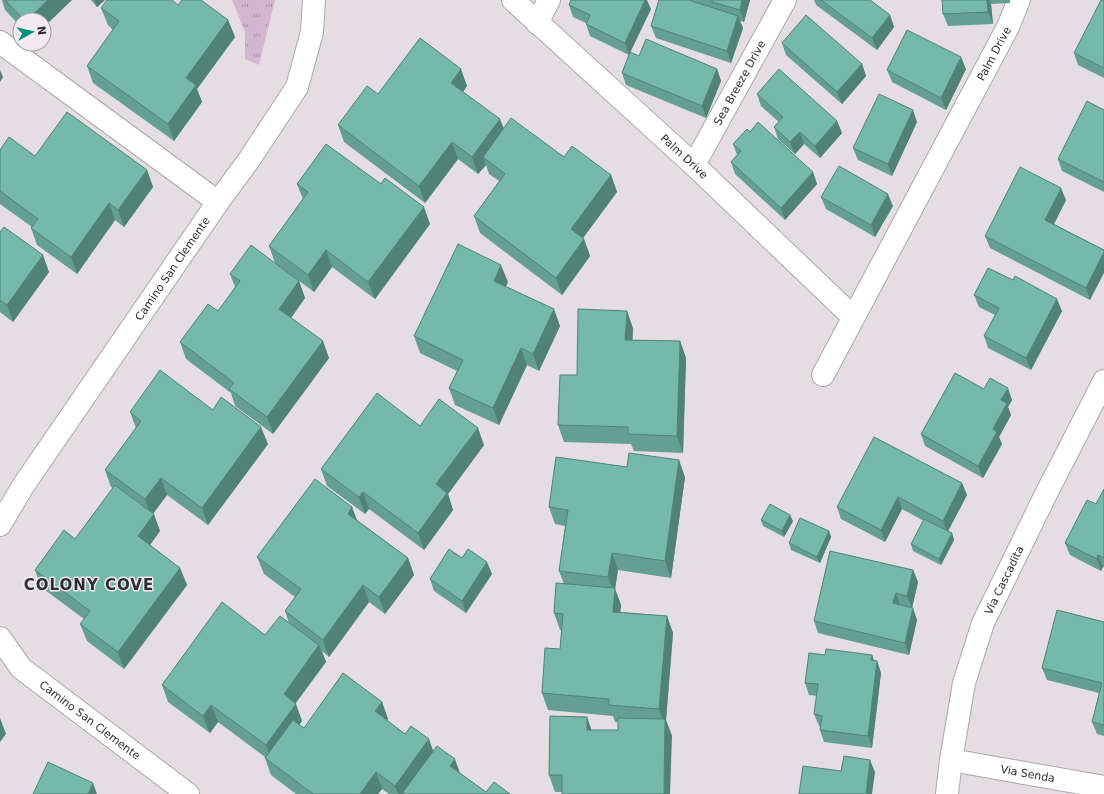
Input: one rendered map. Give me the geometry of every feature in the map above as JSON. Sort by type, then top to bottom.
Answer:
[{"type":"street","name":"Camino San Clemente","points":[[0,525],[23,486],[298,87],[312,32],[314,0]]},
{"type":"street","name":"Palm Drive","points":[[513,0],[694,165],[853,318]]},
{"type":"street","points":[[537,23],[548,0]]},
{"type":"street","name":"Sea Breeze Drive","points":[[694,165],[785,0]]},
{"type":"street","name":"Palm Drive","points":[[823,375],[1008,27],[1019,0]]},
{"type":"street","points":[[0,42],[218,202]]},
{"type":"street","name":"Via Cascadita","points":[[947,794],[964,683],[984,623],[1045,496],[1104,381]]},
{"type":"street","name":"Camino San Clemente","points":[[0,638],[21,668],[188,794]]},
{"type":"street","name":"Via Senda","points":[[951,760],[1104,787]]},
{"type":"green space","points":[[232,0],[275,0],[259,65],[245,59],[245,32]]},
{"type":"building","points":[[5,0],[48,0],[35,12],[16,12]]},
{"type":"building","points":[[107,0],[172,0],[178,5],[182,0],[201,0],[228,20],[186,78],[196,85],[168,124],[87,66],[119,21],[101,8]]},
{"type":"building","points":[[571,0],[645,0],[625,43],[586,24],[590,15],[569,5]]},
{"type":"building","points":[[659,0],[689,0],[738,16],[727,51],[651,26]]},
{"type":"building","points":[[712,0],[742,0],[740,10],[712,2]]},
{"type":"building","points":[[821,0],[870,0],[890,15],[872,38]]},
{"type":"building","points":[[942,0],[987,0],[988,12],[943,14]]},
{"type":"building","points":[[1101,0],[1104,0],[1104,68],[1074,53]]},
{"type":"building","points":[[806,15],[862,64],[837,92],[782,43]]},
{"type":"building","points":[[907,30],[961,57],[941,98],[887,70]]},
{"type":"building","points":[[420,38],[461,69],[451,83],[500,119],[472,157],[452,142],[419,186],[338,125],[367,86],[378,94]]},
{"type":"building","points":[[646,39],[717,69],[702,106],[622,73],[630,52],[639,56]]},
{"type":"building","points":[[779,69],[837,121],[815,146],[800,132],[790,142],[774,127],[783,117],[757,94]]},
{"type":"building","points":[[879,94],[913,110],[888,164],[853,148]]},
{"type":"building","points":[[1087,101],[1104,110],[1104,182],[1058,159]]},
{"type":"building","points":[[67,112],[147,170],[118,210],[109,203],[71,257],[31,228],[38,219],[0,191],[0,150],[9,137],[35,156]]},
{"type":"building","points":[[511,118],[564,157],[572,146],[611,175],[571,229],[584,239],[556,278],[474,216],[505,174],[483,157]]},
{"type":"building","points":[[758,122],[813,172],[781,208],[731,162],[741,151],[733,144],[747,129],[750,132]]},
{"type":"building","points":[[326,144],[381,184],[385,178],[424,207],[368,282],[326,250],[308,275],[269,246],[308,192],[297,184]]},
{"type":"building","points":[[839,166],[888,194],[871,225],[821,197]]},
{"type":"building","points":[[1020,167],[1061,188],[1045,220],[1104,250],[1086,288],[985,236]]},
{"type":"building","points":[[4,227],[43,255],[7,305],[0,300],[0,232]]},
{"type":"building","points":[[458,244],[501,265],[494,281],[554,309],[533,354],[521,348],[493,408],[449,388],[463,360],[414,336]]},
{"type":"building","points":[[251,245],[299,281],[279,309],[323,341],[267,417],[229,389],[234,383],[180,342],[208,304],[218,311],[240,281],[230,274]]},
{"type":"building","points":[[988,268],[1013,280],[1015,276],[1057,299],[1026,358],[984,336],[999,308],[974,295]]},
{"type":"building","points":[[578,309],[627,311],[625,340],[680,341],[677,436],[628,434],[628,427],[558,425],[560,375],[577,375]]},
{"type":"building","points":[[160,370],[213,410],[221,397],[261,427],[202,508],[161,478],[145,499],[105,470],[141,421],[130,412]]},
{"type":"building","points":[[955,373],[984,389],[990,378],[1008,388],[1001,400],[1007,403],[993,429],[997,432],[978,466],[921,434]]},
{"type":"building","points":[[377,393],[420,426],[439,399],[478,428],[436,484],[447,493],[418,533],[363,492],[359,497],[321,469]]},
{"type":"building","points":[[874,437],[962,483],[943,521],[898,497],[881,530],[837,507]]},
{"type":"building","points":[[629,453],[679,460],[665,561],[612,553],[608,577],[559,571],[568,510],[549,507],[556,457],[627,467]]},
{"type":"building","points":[[315,479],[352,507],[348,514],[408,558],[379,597],[363,585],[323,640],[285,611],[301,589],[257,557]]},
{"type":"building","points":[[115,485],[154,514],[138,536],[180,568],[118,652],[80,624],[90,611],[35,570],[64,530],[75,539]]},
{"type":"building","points":[[1104,489],[1104,558],[1098,555],[1097,559],[1065,543],[1087,500],[1096,504]]},
{"type":"building","points":[[770,504],[790,515],[782,531],[761,520]]},
{"type":"building","points":[[800,518],[829,531],[817,557],[789,543]]},
{"type":"building","points":[[924,519],[952,533],[939,559],[911,544]]},
{"type":"building","points":[[449,549],[462,558],[468,549],[487,562],[462,601],[430,579]]},
{"type":"building","points":[[830,551],[913,570],[907,596],[896,593],[893,603],[913,608],[905,643],[814,621]]},
{"type":"building","points":[[556,583],[615,588],[613,612],[667,616],[659,709],[609,705],[609,699],[542,693],[545,648],[560,649],[563,614],[554,613]]},
{"type":"building","points":[[222,602],[265,635],[280,616],[319,645],[284,694],[296,704],[266,745],[211,705],[203,716],[162,685]]},
{"type":"building","points":[[1057,610],[1104,622],[1104,725],[1092,722],[1102,683],[1042,668]]},
{"type":"building","points":[[826,649],[872,655],[871,660],[877,661],[868,736],[820,730],[822,716],[814,714],[818,684],[805,683],[809,653],[825,655]]},
{"type":"building","points":[[343,673],[382,702],[375,711],[405,734],[411,726],[429,739],[395,786],[376,772],[360,794],[313,794],[265,758],[293,720],[304,728]]},
{"type":"building","points":[[550,716],[587,717],[587,730],[618,730],[618,718],[665,719],[664,794],[562,794],[562,775],[549,775]]},
{"type":"building","points":[[437,746],[455,759],[450,766],[486,792],[494,782],[510,794],[406,794],[403,792]]},
{"type":"building","points":[[844,756],[870,760],[866,794],[799,794],[803,766],[841,771]]},
{"type":"building","points":[[48,762],[93,783],[88,794],[33,794]]},
{"type":"district","name":"COLONY COVE","points":[[89,585]]}]
